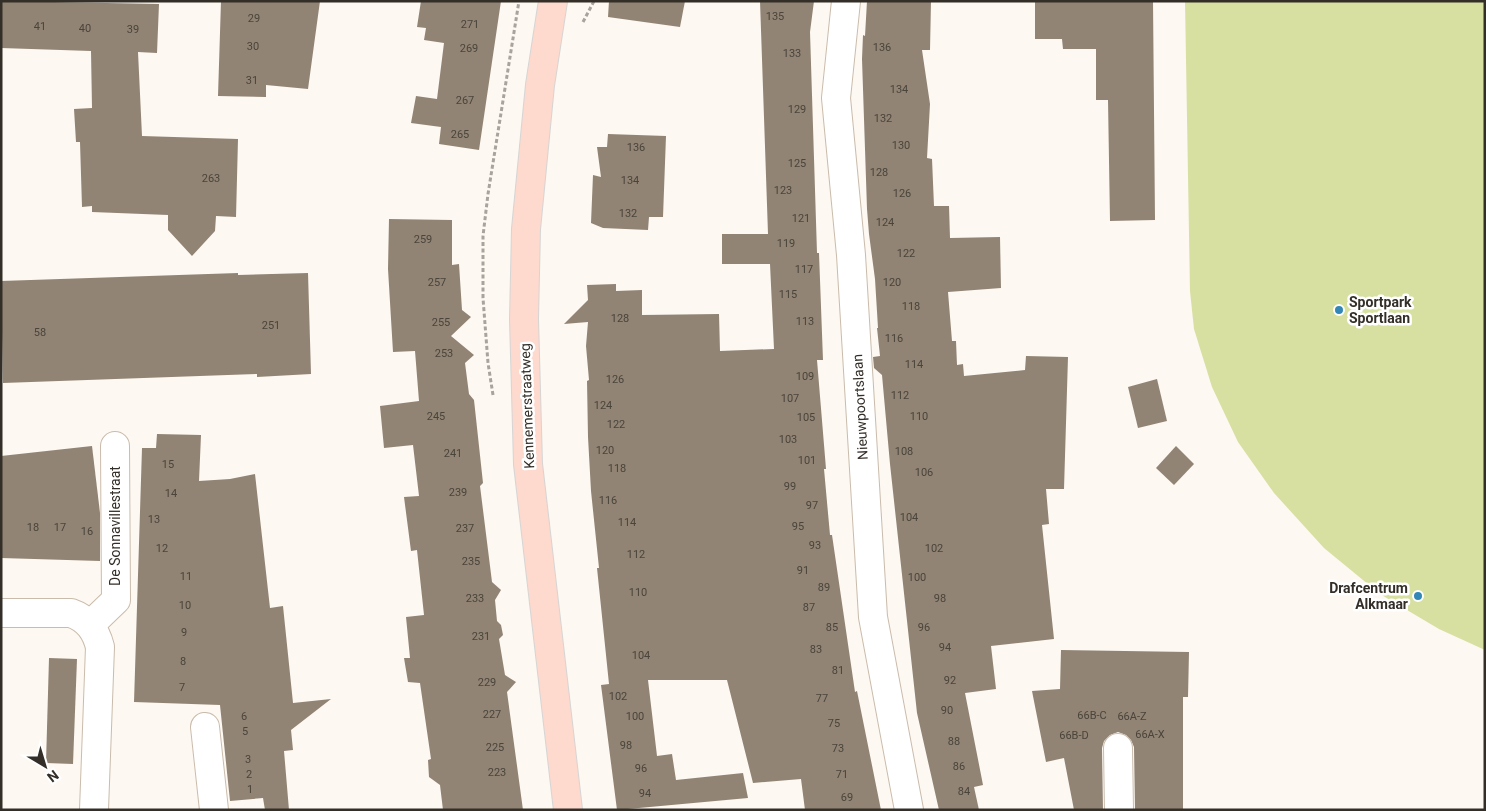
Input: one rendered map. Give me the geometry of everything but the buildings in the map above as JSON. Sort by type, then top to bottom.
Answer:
[{"type":"main road","name":"Kennemerstraatweg","points":[[553,1],[540,84],[526,229],[524,319],[528,464],[568,810]]},
{"type":"street","name":"Nieuwpoortslaan","points":[[846,1],[836,98],[851,256],[873,617],[909,810]]},
{"type":"street","name":"De Sonnavillestraat","points":[[90,625],[116,600],[115,446]]},
{"type":"street","points":[[1,613],[71,613],[80,616],[97,635],[100,647],[94,810]]},
{"type":"street","points":[[205,727],[214,810]]},
{"type":"street","points":[[1118,748],[1119,810]]},
{"type":"green space","name":"Sportpark Sportlaan","points":[[1185,1],[1485,1],[1485,650],[1439,629],[1380,594],[1324,548],[1274,493],[1238,442],[1212,387],[1194,329],[1190,291]]},
{"type":"place","name":"Sportpark Sportlaan","points":[[1339,310]]},
{"type":"place","name":"Drafcentrum Alkmaar","points":[[1418,596]]}]
